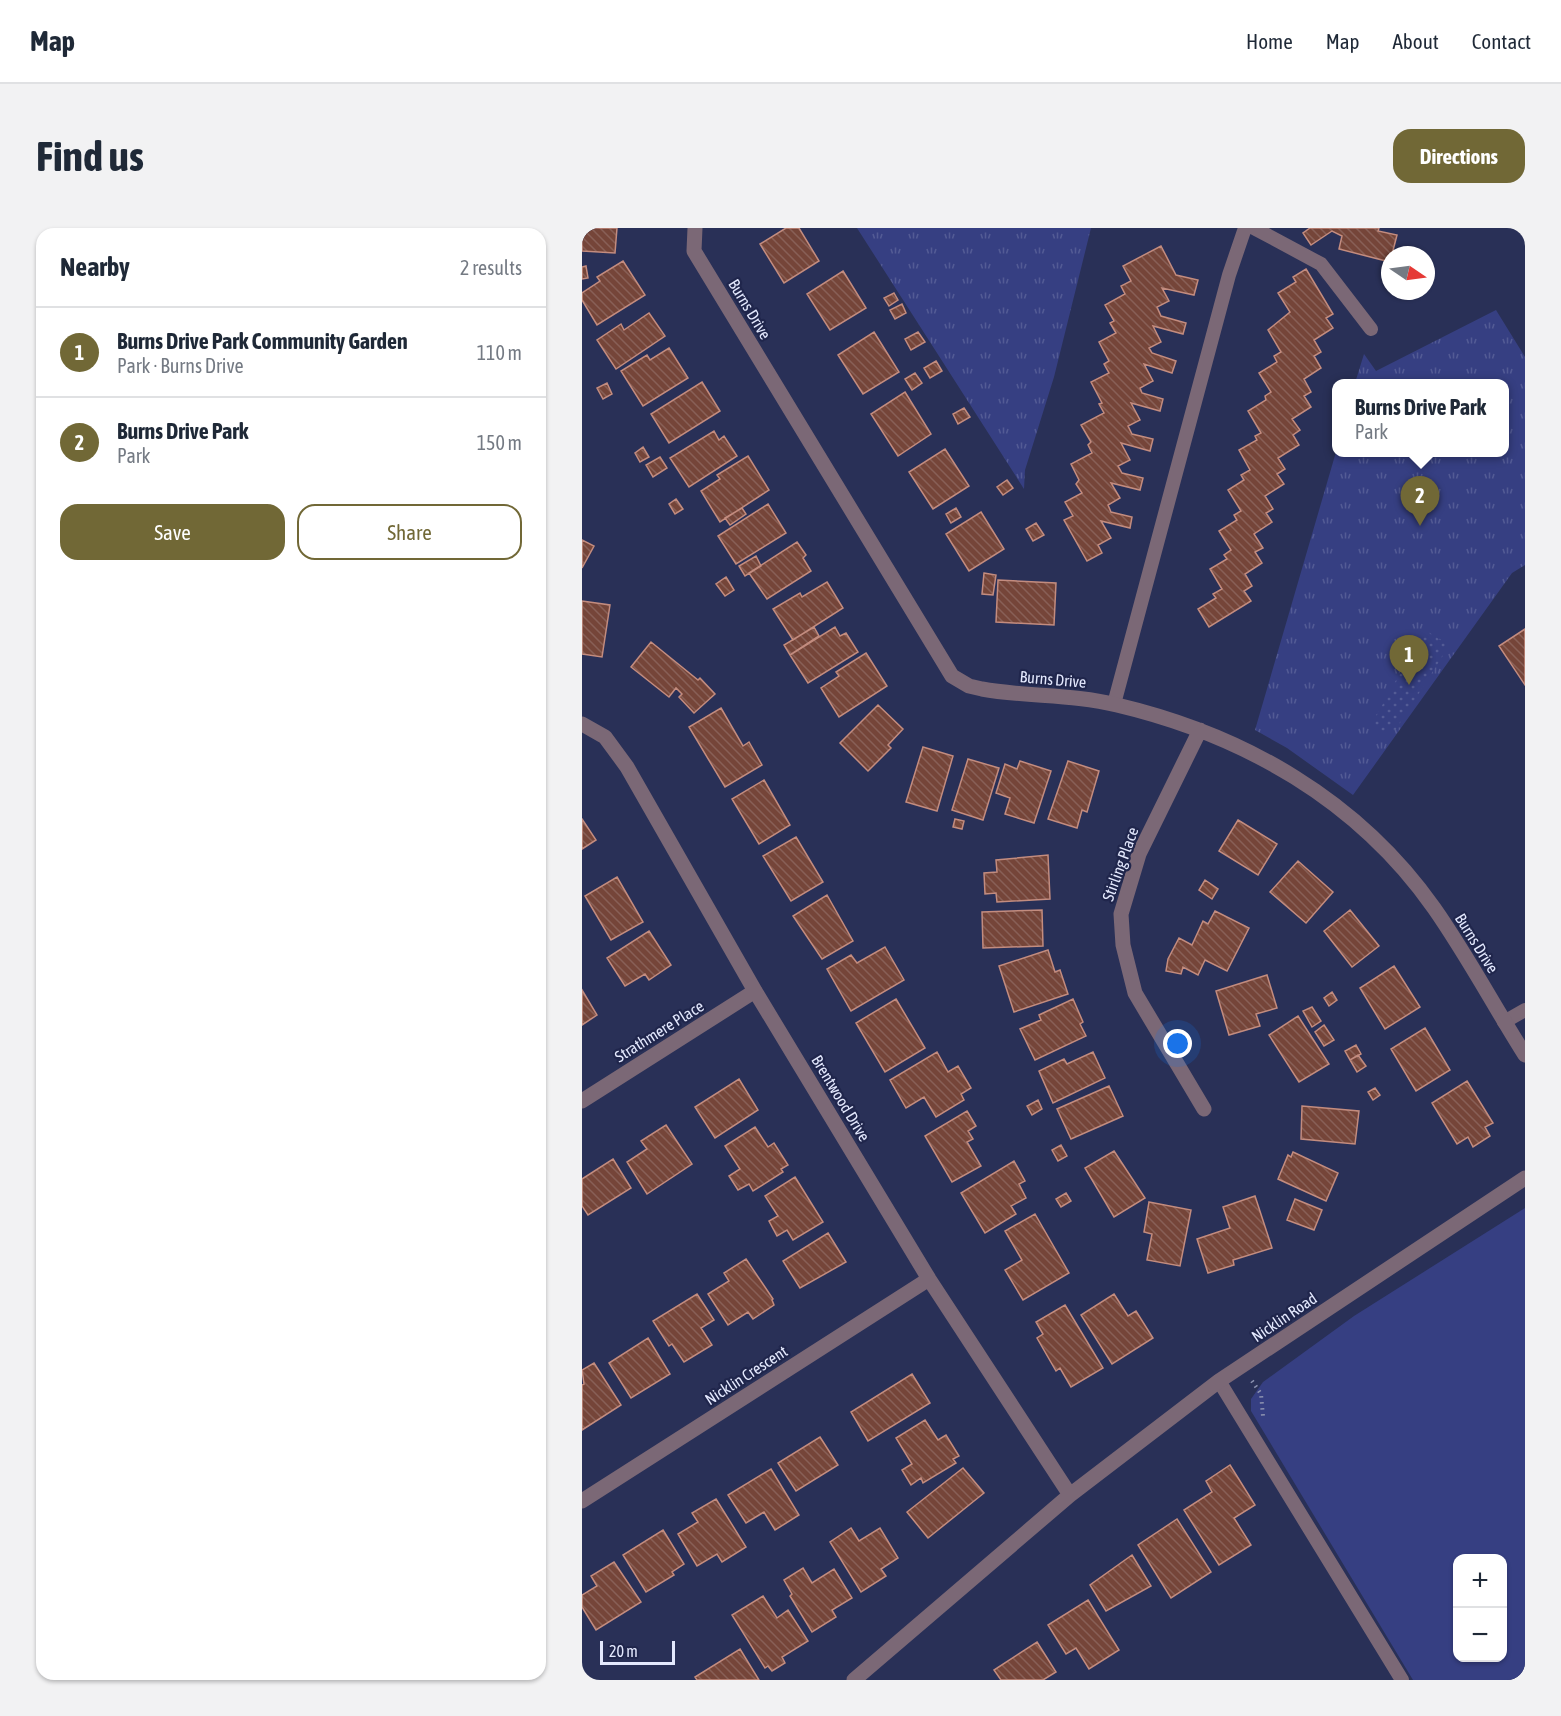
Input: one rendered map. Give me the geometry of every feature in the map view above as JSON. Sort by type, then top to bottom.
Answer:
[{"type":"street","name":"Burns Drive","points":[[695,228],[694,251],[952,676],[969,686],[982,689],[1114,704],[1200,729],[1243,747],[1287,770],[1347,815],[1393,857],[1434,908],[1525,1054]]},
{"type":"street","name":"Brentwood Drive","points":[[582,724],[605,737],[627,767],[754,991],[930,1279],[1070,1495]]},
{"type":"street","name":"Stirling Place","points":[[1200,729],[1139,854],[1121,914],[1123,945],[1135,993],[1204,1109]]},
{"type":"street","name":"Strathmere Place","points":[[582,1101],[754,991]]},
{"type":"street","name":"Nicklin Road","points":[[1070,1495],[1219,1382],[1525,1178]]},
{"type":"street","name":"Nicklin Crescent","points":[[582,1501],[930,1279]]},
{"type":"street","points":[[854,1680],[1070,1495]]},
{"type":"lane","points":[[1114,704],[1229,275],[1245,228]]},
{"type":"lane","points":[[1254,228],[1321,264],[1371,329]]},
{"type":"lane","points":[[1504,1022],[1525,1010]]},
{"type":"lane","points":[[1219,1382],[1402,1680]]},
{"type":"green space","points":[[857,228],[1091,228],[1054,377],[1025,470],[1024,489]]},
{"type":"green space","points":[[1496,310],[1525,357],[1525,565],[1512,573],[1353,795],[1287,748],[1255,730],[1335,457],[1509,457],[1509,379],[1356,379],[1364,354],[1376,371]]},
{"type":"green space","points":[[1424,629],[1449,646],[1396,729],[1386,733],[1372,724]]},
{"type":"green space","points":[[1525,1208],[1525,1680],[1413,1680],[1251,1411],[1251,1399],[1263,1382],[1354,1316]]},
{"type":"building","points":[[582,228],[617,228],[615,253],[582,251]]},
{"type":"building","points":[[786,228],[799,228],[819,261],[784,283],[760,244]]},
{"type":"building","points":[[1310,228],[1379,228],[1378,231],[1397,235],[1394,246],[1381,246],[1381,260],[1339,249],[1342,236],[1332,231],[1311,245],[1303,233]]},
{"type":"building","points":[[1161,246],[1176,275],[1198,280],[1194,295],[1162,288],[1169,301],[1157,307],[1161,316],[1186,323],[1183,334],[1153,326],[1161,342],[1149,348],[1152,353],[1176,361],[1172,373],[1144,364],[1153,381],[1140,388],[1142,393],[1163,399],[1160,411],[1131,403],[1140,420],[1128,426],[1132,434],[1153,439],[1150,451],[1121,443],[1130,460],[1118,466],[1122,473],[1143,478],[1140,490],[1111,483],[1120,498],[1108,505],[1111,512],[1132,517],[1130,528],[1101,521],[1111,538],[1098,545],[1102,553],[1087,561],[1064,520],[1073,516],[1065,502],[1082,493],[1076,484],[1079,480],[1071,464],[1092,453],[1088,445],[1091,442],[1081,425],[1104,413],[1099,404],[1102,403],[1091,382],[1109,373],[1104,364],[1109,361],[1099,342],[1116,333],[1110,323],[1114,321],[1105,305],[1125,294],[1121,286],[1131,281],[1123,266]]},
{"type":"building","points":[[623,261],[645,295],[597,325],[582,300],[582,293],[600,281],[597,277]]},
{"type":"building","points":[[586,266],[588,278],[582,279],[582,267]]},
{"type":"building","points":[[1306,269],[1333,314],[1326,318],[1333,328],[1314,340],[1321,352],[1314,356],[1321,368],[1304,379],[1311,392],[1304,396],[1311,407],[1292,419],[1300,430],[1293,435],[1299,445],[1278,458],[1285,469],[1277,474],[1284,484],[1265,496],[1273,509],[1266,513],[1272,522],[1254,534],[1263,548],[1255,552],[1262,563],[1245,574],[1252,586],[1244,591],[1251,601],[1209,627],[1198,609],[1216,598],[1213,594],[1222,589],[1210,569],[1227,559],[1224,555],[1231,550],[1219,531],[1237,520],[1234,515],[1241,511],[1228,490],[1244,480],[1241,475],[1250,470],[1239,450],[1257,440],[1255,436],[1261,433],[1248,411],[1266,400],[1265,396],[1271,392],[1259,373],[1277,362],[1274,356],[1281,352],[1268,330],[1290,312],[1278,293],[1296,282],[1293,277]]},
{"type":"building","points":[[843,271],[866,308],[830,330],[807,294]]},
{"type":"building","points":[[894,293],[898,300],[889,306],[884,298]]},
{"type":"building","points":[[902,304],[906,313],[895,319],[890,310]]},
{"type":"building","points":[[649,313],[665,336],[616,369],[597,340],[621,324],[624,330]]},
{"type":"building","points":[[874,332],[899,372],[863,394],[838,355]]},
{"type":"building","points":[[918,332],[925,342],[911,350],[905,339]]},
{"type":"building","points":[[669,348],[688,378],[643,406],[621,371],[647,355],[650,360]]},
{"type":"building","points":[[936,361],[942,371],[930,378],[924,368]]},
{"type":"building","points":[[915,373],[922,383],[912,390],[905,379]]},
{"type":"building","points":[[702,382],[720,411],[669,443],[651,414]]},
{"type":"building","points":[[607,383],[612,394],[603,399],[597,388]]},
{"type":"building","points":[[905,392],[931,434],[898,456],[871,414]]},
{"type":"building","points":[[964,408],[970,417],[958,424],[953,414]]},
{"type":"building","points":[[714,431],[719,440],[724,436],[737,456],[689,487],[670,458]]},
{"type":"building","points":[[643,447],[649,457],[640,462],[635,453]]},
{"type":"building","points":[[945,449],[969,486],[933,509],[909,472]]},
{"type":"building","points":[[748,456],[769,490],[720,522],[701,491],[720,479],[717,475]]},
{"type":"building","points":[[660,457],[667,468],[653,477],[646,465]]},
{"type":"building","points":[[1007,480],[1013,488],[1003,495],[997,487]]},
{"type":"building","points":[[676,499],[683,509],[675,514],[669,504]]},
{"type":"building","points":[[768,504],[786,533],[736,564],[718,536]]},
{"type":"building","points":[[742,508],[746,514],[730,525],[725,518]]},
{"type":"building","points":[[956,508],[961,517],[951,523],[946,514]]},
{"type":"building","points":[[981,512],[1004,549],[969,571],[946,534]]},
{"type":"building","points":[[1036,523],[1044,535],[1033,541],[1026,529]]},
{"type":"building","points":[[582,540],[594,546],[582,568]]},
{"type":"building","points":[[797,542],[806,555],[803,558],[811,571],[767,599],[749,573]]},
{"type":"building","points":[[756,556],[761,566],[745,576],[739,566]]},
{"type":"building","points":[[984,573],[996,575],[993,595],[982,594]]},
{"type":"building","points":[[726,577],[734,590],[725,596],[716,584]]},
{"type":"building","points":[[998,580],[1056,583],[1054,625],[996,622]]},
{"type":"building","points":[[827,582],[843,608],[793,640],[773,609],[800,593],[802,597]]},
{"type":"building","points":[[582,601],[610,605],[602,657],[582,654]]},
{"type":"building","points":[[814,627],[819,636],[790,655],[784,645]]},
{"type":"building","points":[[835,627],[840,636],[846,633],[858,652],[808,683],[790,655]]},
{"type":"building","points":[[1525,629],[1525,685],[1499,646]]},
{"type":"building","points":[[651,642],[698,680],[700,678],[715,694],[694,713],[679,697],[682,694],[676,688],[669,697],[631,667]]},
{"type":"building","points":[[866,653],[887,686],[839,717],[821,688],[839,676],[836,672]]},
{"type":"building","points":[[878,705],[903,729],[888,745],[891,748],[868,771],[840,743]]},
{"type":"building","points":[[721,708],[743,746],[749,742],[762,765],[725,787],[689,727]]},
{"type":"building","points":[[923,747],[953,756],[937,811],[906,802]]},
{"type":"building","points":[[968,759],[999,768],[983,820],[952,810]]},
{"type":"building","points":[[1020,761],[1051,771],[1034,823],[1005,814],[1010,798],[996,793],[1005,764],[1017,769]]},
{"type":"building","points":[[1068,761],[1099,771],[1087,812],[1082,810],[1077,828],[1048,819]]},
{"type":"building","points":[[764,780],[790,825],[759,844],[732,799]]},
{"type":"building","points":[[582,819],[596,840],[582,849]]},
{"type":"building","points":[[955,819],[964,821],[962,829],[953,827]]},
{"type":"building","points":[[1238,820],[1277,844],[1258,875],[1219,851]]},
{"type":"building","points":[[796,837],[823,882],[791,901],[763,856]]},
{"type":"building","points":[[1048,855],[1050,899],[997,902],[996,893],[985,894],[984,873],[997,872],[996,860]]},
{"type":"building","points":[[1298,861],[1333,892],[1306,923],[1270,892]]},
{"type":"building","points":[[617,877],[643,922],[611,940],[585,896]]},
{"type":"building","points":[[1205,880],[1218,889],[1212,899],[1199,890]]},
{"type":"building","points":[[827,895],[853,941],[822,959],[793,916]]},
{"type":"building","points":[[1042,910],[1043,946],[983,948],[982,912]]},
{"type":"building","points":[[1350,910],[1379,946],[1352,967],[1324,931]]},
{"type":"building","points":[[1215,911],[1249,928],[1227,971],[1205,960],[1198,975],[1183,967],[1181,974],[1166,971],[1168,959],[1179,938],[1192,945],[1203,921],[1208,924]]},
{"type":"building","points":[[649,931],[671,965],[649,980],[645,974],[625,986],[607,958]]},
{"type":"building","points":[[885,947],[904,980],[851,1011],[827,969],[851,955],[857,963]]},
{"type":"building","points":[[1048,950],[1055,972],[1060,970],[1068,994],[1014,1012],[999,966]]},
{"type":"building","points":[[1394,966],[1420,1007],[1385,1029],[1360,988]]},
{"type":"building","points":[[1267,975],[1277,1008],[1256,1014],[1260,1026],[1229,1035],[1216,991]]},
{"type":"building","points":[[582,990],[597,1015],[582,1025]]},
{"type":"building","points":[[1332,992],[1337,1000],[1329,1006],[1324,998]]},
{"type":"building","points":[[896,999],[925,1048],[885,1072],[856,1023]]},
{"type":"building","points":[[1073,999],[1083,1022],[1080,1024],[1086,1036],[1035,1060],[1020,1029],[1041,1020],[1039,1015]]},
{"type":"building","points":[[1312,1007],[1321,1021],[1312,1027],[1303,1011]]},
{"type":"building","points":[[1298,1016],[1329,1064],[1299,1082],[1269,1035]]},
{"type":"building","points":[[1324,1025],[1334,1040],[1324,1046],[1315,1032]]},
{"type":"building","points":[[1425,1028],[1450,1070],[1416,1091],[1391,1049]]},
{"type":"building","points":[[1356,1045],[1361,1054],[1350,1060],[1345,1051]]},
{"type":"building","points":[[937,1052],[948,1072],[958,1066],[971,1088],[961,1094],[964,1100],[936,1117],[924,1097],[906,1108],[890,1080]]},
{"type":"building","points":[[1093,1052],[1105,1078],[1053,1103],[1039,1071],[1064,1059],[1067,1064]]},
{"type":"building","points":[[1358,1055],[1366,1066],[1357,1072],[1350,1060]]},
{"type":"building","points":[[739,1079],[758,1110],[715,1138],[695,1107]]},
{"type":"building","points":[[1467,1081],[1493,1123],[1485,1127],[1490,1136],[1473,1147],[1468,1137],[1457,1144],[1432,1103]]},
{"type":"building","points":[[1109,1086],[1123,1116],[1071,1139],[1057,1109]]},
{"type":"building","points":[[1375,1088],[1380,1095],[1373,1100],[1368,1092]]},
{"type":"building","points":[[1038,1100],[1042,1109],[1032,1115],[1027,1106]]},
{"type":"building","points":[[1302,1106],[1359,1111],[1355,1144],[1301,1139]]},
{"type":"building","points":[[967,1111],[976,1126],[968,1131],[973,1139],[967,1142],[981,1166],[952,1182],[925,1136]]},
{"type":"building","points":[[666,1125],[692,1164],[647,1194],[627,1162],[647,1149],[641,1141]]},
{"type":"building","points":[[755,1127],[768,1147],[774,1143],[788,1165],[781,1169],[783,1172],[753,1191],[749,1184],[738,1190],[729,1176],[740,1169],[725,1146]]},
{"type":"building","points":[[1061,1145],[1067,1156],[1058,1161],[1052,1150]]},
{"type":"building","points":[[1114,1151],[1145,1198],[1114,1217],[1085,1168]]},
{"type":"building","points":[[1293,1152],[1338,1173],[1326,1201],[1278,1179],[1288,1155],[1291,1157]]},
{"type":"building","points":[[613,1159],[631,1188],[588,1215],[582,1206],[582,1179]]},
{"type":"building","points":[[1014,1161],[1025,1181],[1019,1184],[1026,1198],[1011,1206],[1016,1214],[985,1233],[961,1193]]},
{"type":"building","points":[[795,1177],[823,1222],[793,1240],[787,1230],[777,1236],[769,1221],[778,1216],[765,1196]]},
{"type":"building","points":[[1066,1193],[1071,1201],[1061,1207],[1056,1199]]},
{"type":"building","points":[[1255,1196],[1272,1248],[1233,1260],[1234,1265],[1208,1273],[1197,1239],[1230,1228],[1223,1207]]},
{"type":"building","points":[[1295,1199],[1322,1210],[1314,1230],[1287,1220]]},
{"type":"building","points":[[1149,1202],[1191,1210],[1180,1266],[1147,1260],[1152,1234],[1144,1232]]},
{"type":"building","points":[[1035,1214],[1069,1273],[1023,1300],[1005,1270],[1022,1260],[1005,1231]]},
{"type":"building","points":[[828,1233],[846,1262],[800,1288],[783,1261]]},
{"type":"building","points":[[746,1259],[773,1299],[774,1305],[753,1319],[748,1312],[728,1325],[708,1294],[729,1281],[724,1273]]},
{"type":"building","points":[[697,1294],[714,1320],[701,1328],[712,1345],[684,1362],[672,1344],[669,1346],[653,1321]]},
{"type":"building","points":[[1114,1294],[1128,1316],[1136,1311],[1153,1338],[1112,1364],[1081,1315]]},
{"type":"building","points":[[1065,1305],[1103,1368],[1071,1387],[1060,1368],[1056,1371],[1037,1338],[1043,1334],[1036,1322]]},
{"type":"building","points":[[648,1338],[670,1374],[631,1398],[609,1363]]},
{"type":"building","points":[[594,1363],[621,1405],[582,1430],[582,1385],[584,1384],[582,1370]]},
{"type":"building","points":[[912,1374],[930,1403],[868,1441],[851,1412]]},
{"type":"building","points":[[925,1420],[938,1440],[946,1435],[959,1456],[953,1459],[956,1463],[923,1483],[921,1478],[911,1485],[902,1470],[912,1464],[896,1438]]},
{"type":"building","points":[[820,1437],[838,1465],[796,1491],[778,1463]]},
{"type":"building","points":[[1230,1465],[1255,1505],[1234,1518],[1251,1545],[1219,1565],[1184,1510],[1212,1492],[1206,1481]]},
{"type":"building","points":[[963,1468],[984,1493],[928,1538],[907,1512]]},
{"type":"building","points":[[771,1469],[799,1515],[775,1530],[764,1512],[746,1523],[728,1495]]},
{"type":"building","points":[[716,1499],[746,1547],[722,1562],[717,1554],[697,1566],[678,1534],[698,1522],[692,1513]]},
{"type":"building","points":[[1177,1519],[1211,1572],[1171,1598],[1138,1545]]},
{"type":"building","points":[[851,1528],[859,1541],[880,1528],[898,1558],[881,1569],[886,1576],[861,1592],[830,1542]]},
{"type":"building","points":[[663,1530],[684,1564],[672,1572],[674,1575],[646,1592],[623,1555]]},
{"type":"building","points":[[1132,1555],[1151,1586],[1106,1611],[1090,1585]]},
{"type":"building","points":[[614,1562],[641,1602],[596,1630],[582,1607],[582,1595],[597,1586],[591,1576]]},
{"type":"building","points":[[803,1568],[812,1583],[834,1569],[852,1598],[832,1610],[836,1617],[812,1632],[790,1596],[792,1594],[784,1580]]},
{"type":"building","points":[[763,1596],[777,1618],[788,1610],[808,1641],[782,1657],[785,1663],[772,1671],[768,1666],[765,1668],[732,1615]]},
{"type":"building","points":[[1088,1600],[1119,1650],[1089,1669],[1076,1648],[1066,1654],[1048,1625]]},
{"type":"building","points":[[1037,1642],[1056,1672],[1043,1680],[1001,1680],[994,1670]]},
{"type":"building","points":[[740,1649],[759,1680],[697,1680],[695,1677]]},
{"type":"place","name":"Burns Drive Park","points":[[1420,526]]},
{"type":"place","name":"Burns Drive Park Community Garden","points":[[1409,685]]}]
